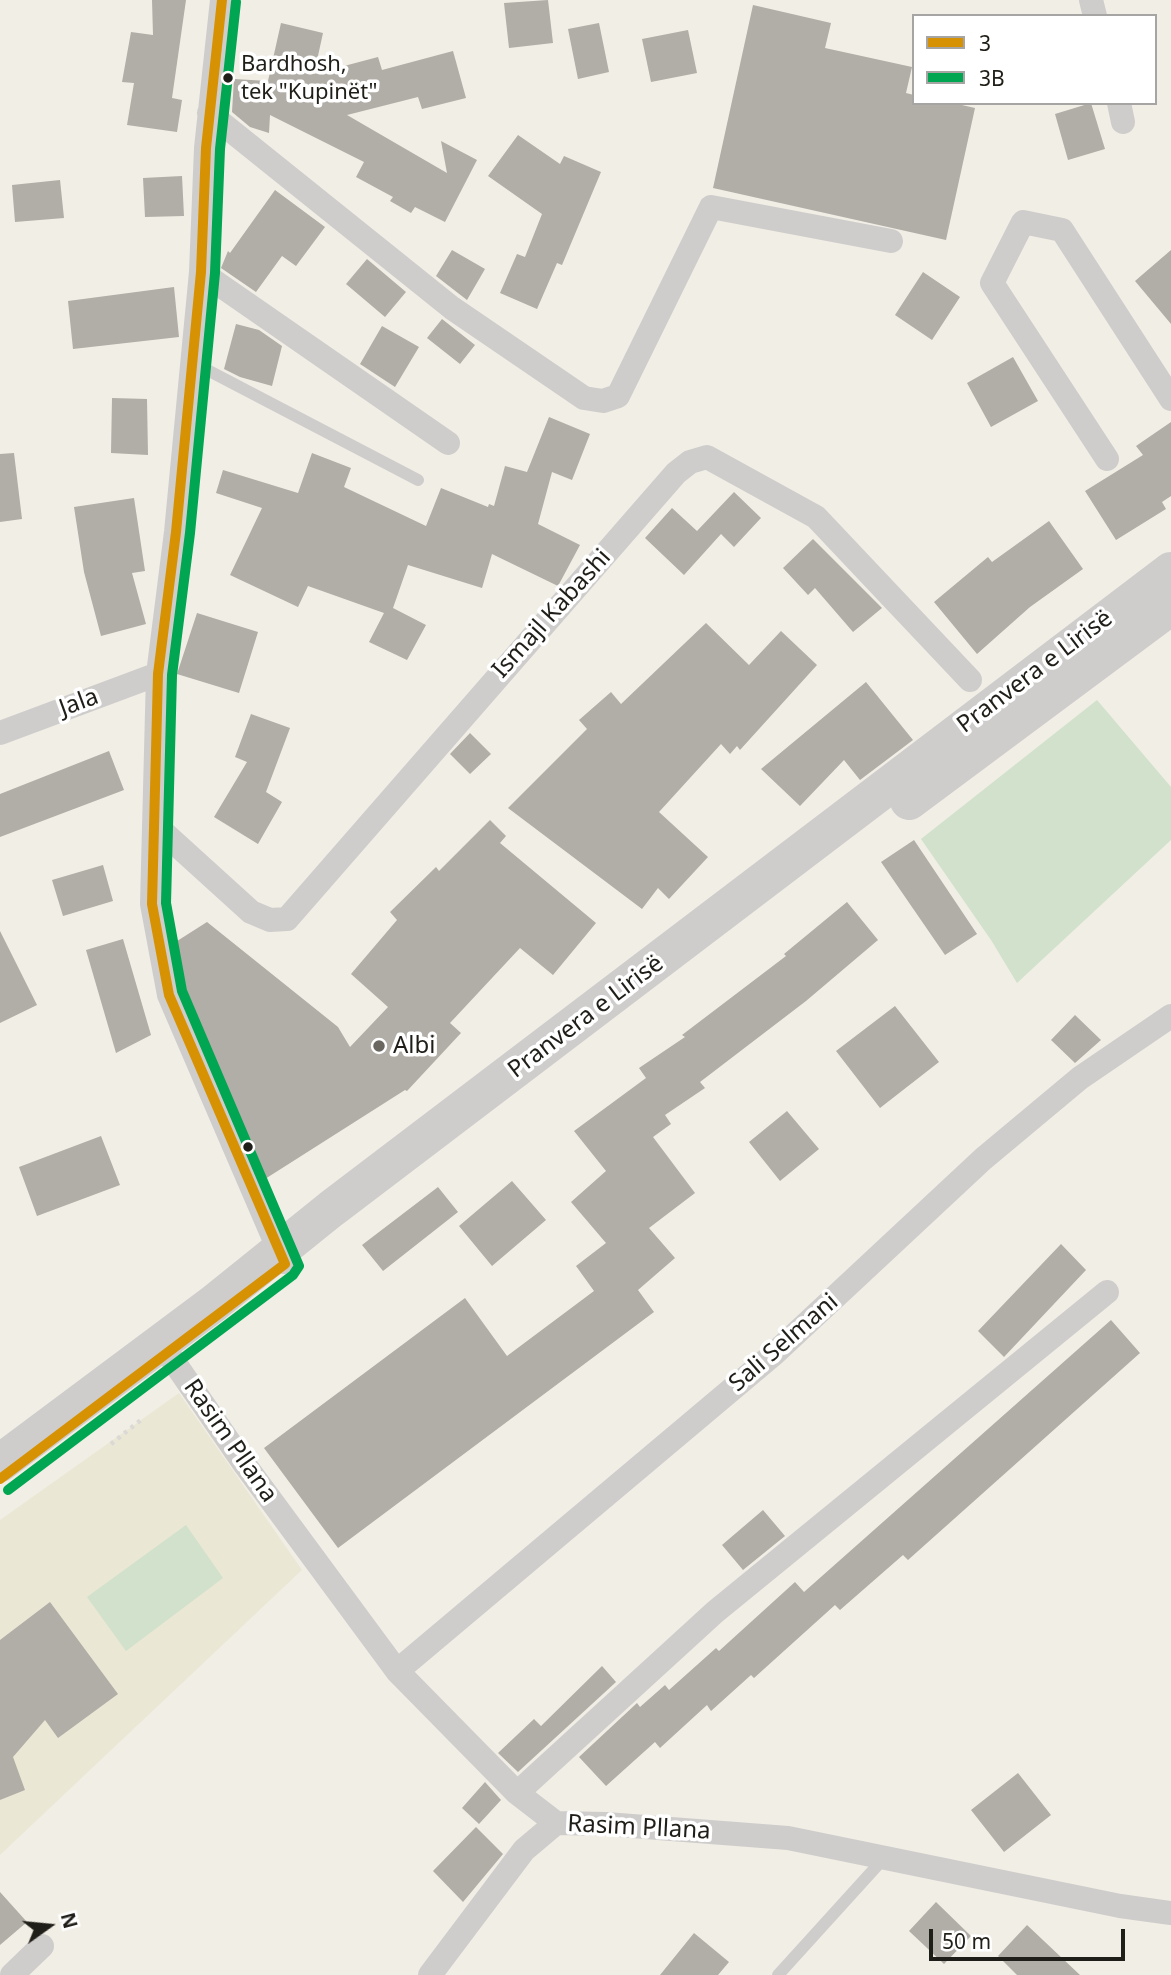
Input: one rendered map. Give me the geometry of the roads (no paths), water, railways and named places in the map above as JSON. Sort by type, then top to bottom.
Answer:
[{"type":"main road","name":"Pranvera e Lirisë","points":[[0,1479],[951,736],[1171,571]]},
{"type":"main road","name":"Pranvera e Lirisë","points":[[282,1258],[1171,606]]},
{"type":"main road","name":"Pranvera e Lirisë","points":[[0,1463],[165,1349]]},
{"type":"street","points":[[222,0],[209,113],[201,272],[158,674],[152,904],[169,995],[282,1258]]},
{"type":"street","points":[[209,113],[452,308],[584,398],[603,401],[618,396],[711,208],[891,242]]},
{"type":"street","points":[[1107,459],[992,283],[1023,222],[1062,230],[1171,399]]},
{"type":"street","points":[[201,272],[448,443]]},
{"type":"street","name":"Ismajl Kabashi","points":[[154,824],[251,912],[270,920],[287,919],[676,473],[690,463],[707,457],[816,517],[970,680]]},
{"type":"street","name":"Jala","points":[[0,733],[158,674]]},
{"type":"street","name":"Sali Selmani","points":[[397,1671],[775,1353],[983,1158],[1080,1078],[1171,1016]]},
{"type":"street","points":[[517,1793],[715,1612],[1107,1292]]},
{"type":"street","name":"Rasim Pllana","points":[[165,1349],[245,1465],[397,1671],[517,1793],[556,1823],[606,1824],[788,1838],[1120,1906],[1171,1913]]},
{"type":"street","points":[[430,1975],[524,1850],[556,1823]]},
{"type":"street","points":[[12,1975],[42,1946]]},
{"type":"lane","points":[[192,362],[418,480]]},
{"type":"lane","points":[[778,1975],[886,1856]]},
{"type":"place","name":"Bardhosh, tek \"Kupinët\"","points":[[228,78]]},
{"type":"place","name":"Albi","points":[[379,1046]]}]
